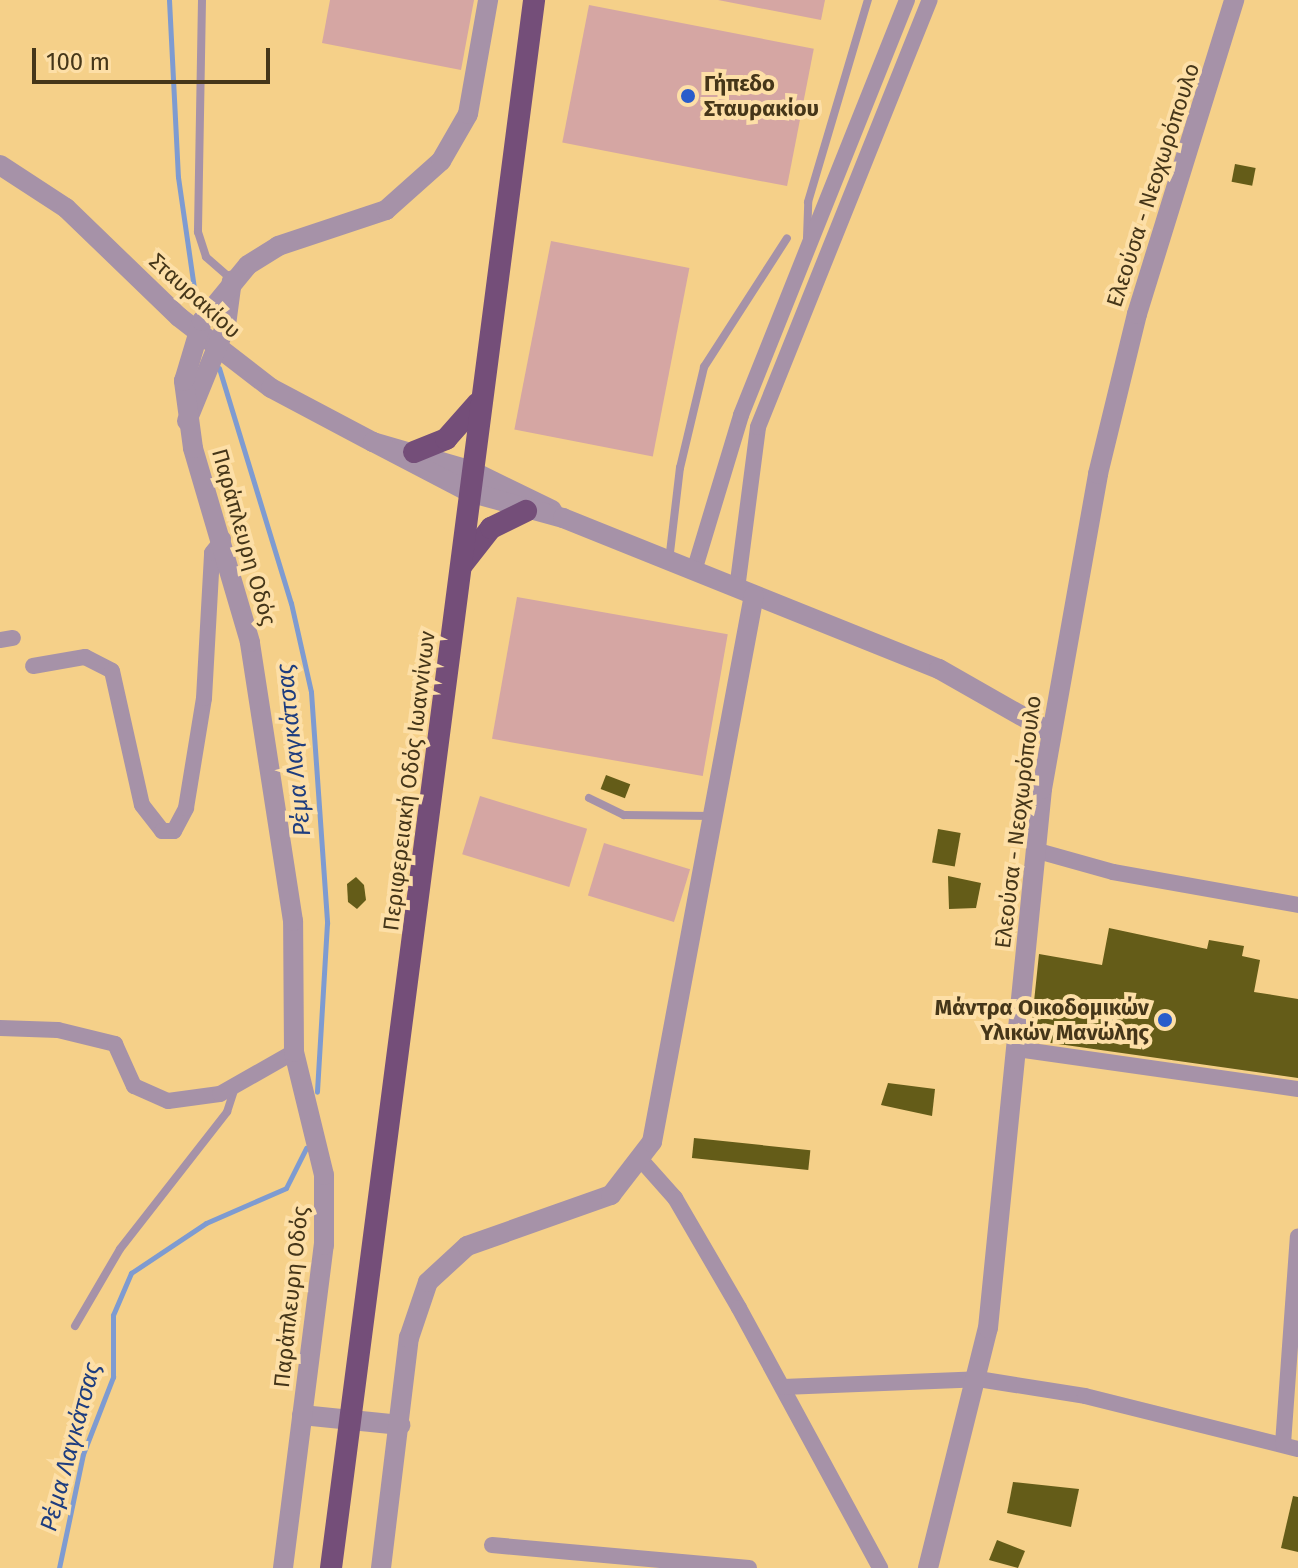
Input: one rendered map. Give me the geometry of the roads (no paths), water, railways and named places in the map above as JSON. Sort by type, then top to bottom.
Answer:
[{"type":"highway","name":"Περιφερειακή Οδός Ιωαννίνων","points":[[331,1568],[462,566],[479,402],[534,0]]},
{"type":"highway","points":[[414,452],[446,439],[479,402]]},
{"type":"highway","points":[[462,566],[491,528],[526,511]]},
{"type":"street","name":"Παράπλευρη Οδός","points":[[283,1568],[326,1210],[320,1151],[294,1052],[293,921],[250,642],[187,421],[184,381],[197,333],[232,280],[278,246],[386,210],[428,176],[468,114],[488,0]]},
{"type":"street","points":[[694,571],[734,434],[907,0]]},
{"type":"street","points":[[381,1568],[413,1320],[434,1274],[467,1246],[601,1201],[642,1161],[662,1108],[713,816],[745,592],[758,427],[930,0]]},
{"type":"street","name":"Ελεούσα - Νεοχωρόπουλο","points":[[928,1568],[978,1379],[1050,732],[1127,351],[1234,0]]},
{"type":"street","name":"Σταυρακίου","points":[[0,165],[80,220],[217,350],[290,400],[373,442]]},
{"type":"street","points":[[187,421],[217,350],[232,280]]},
{"type":"street","points":[[373,442],[939,669],[1050,732]]},
{"type":"street","points":[[373,442],[414,452],[526,511],[563,518]]},
{"type":"street","points":[[33,666],[85,657],[112,671],[142,805],[162,831],[174,831],[186,808],[206,684],[212,553],[223,539]]},
{"type":"street","points":[[1038,851],[1113,872],[1298,905]]},
{"type":"street","points":[[0,1028],[49,1028],[115,1044],[134,1086],[159,1100],[196,1099],[235,1088],[294,1052]]},
{"type":"street","points":[[1017,1049],[1298,1089]]},
{"type":"street","points":[[642,1161],[675,1198],[783,1387],[813,1455],[880,1568]]},
{"type":"street","points":[[783,1387],[978,1379],[1085,1396],[1290,1447],[1298,1237]]},
{"type":"street","points":[[302,1415],[400,1425]]},
{"type":"street","points":[[492,1545],[749,1568]]},
{"type":"lane","points":[[202,0],[198,232],[206,257],[232,280]]},
{"type":"lane","points":[[808,249],[808,202],[868,0]]},
{"type":"lane","points":[[669,561],[680,468],[704,367],[787,238]]},
{"type":"lane","points":[[589,798],[624,815],[713,816]]},
{"type":"lane","points":[[75,1326],[120,1249],[227,1112],[235,1088]]},
{"type":"waterway","name":"Ρέμα Λαγκάτσας","points":[[169,0],[178,177],[195,295]]},
{"type":"waterway","name":"Ρέμα Λαγκάτσας","points":[[219,368],[291,603],[311,692],[327,923],[317,1092]]},
{"type":"waterway","name":"Ρέμα Λαγκάτσας","points":[[59,1568],[83,1454],[113,1377],[113,1315],[131,1273],[206,1223],[286,1188],[306,1148]]},
{"type":"place","name":"Γήπεδο Σταυρακίου","points":[[688,96]]},
{"type":"place","name":"Μάντρα Οικοδομικών Υλικών Μανώλης","points":[[1165,1020]]}]
